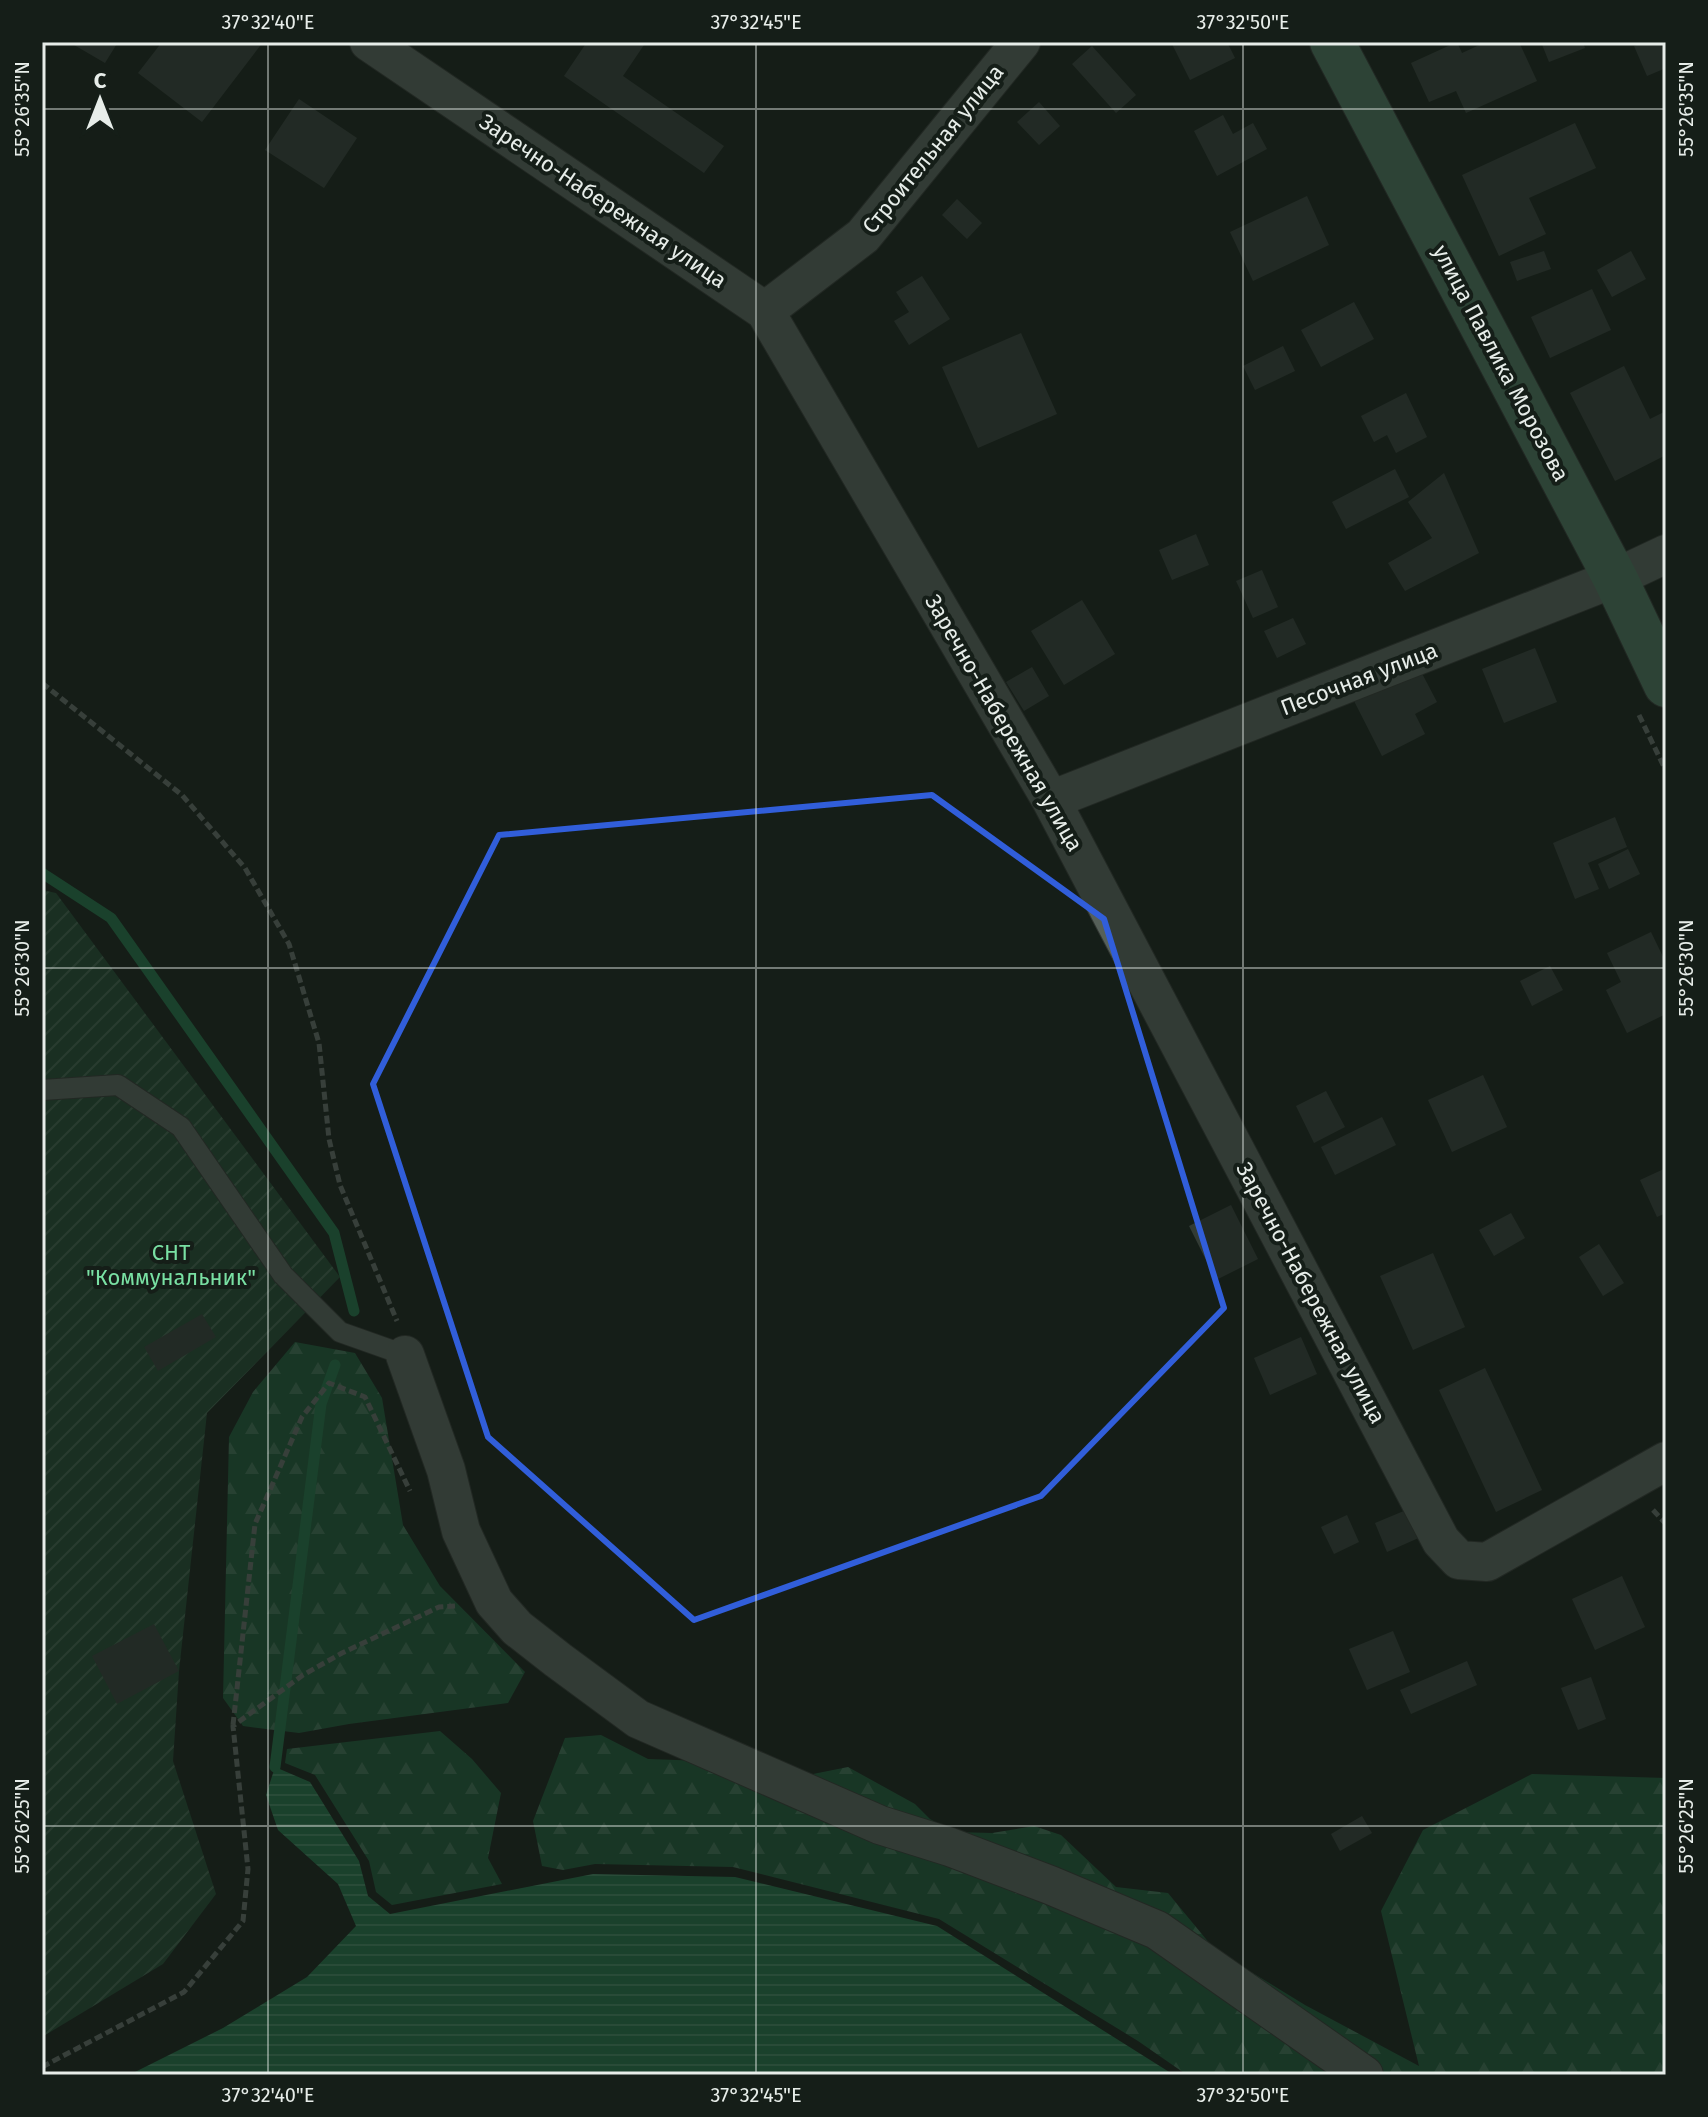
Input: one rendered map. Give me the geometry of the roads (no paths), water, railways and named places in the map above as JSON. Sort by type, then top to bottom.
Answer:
[{"type":"street","name":"Заречно-Набережная улица","points":[[369,42],[765,311],[1051,800],[1441,1541],[1459,1560],[1487,1562],[1666,1461]]},
{"type":"street","name":"Строительная улица","points":[[765,311],[863,236],[1021,42]]},
{"type":"street","name":"улица Павлика Морозова","points":[[1332,42],[1615,578],[1666,685]]},
{"type":"street","name":"Песочная улица","points":[[1051,800],[1615,578],[1666,554]]},
{"type":"street","points":[[405,1355],[446,1470],[461,1531],[494,1602],[517,1628],[638,1719],[880,1825],[950,1847],[1157,1930],[1364,2075]]},
{"type":"lane","points":[[42,1090],[118,1085],[181,1127],[283,1275],[340,1332],[405,1355]]},
{"type":"waterway","points":[[42,873],[111,918],[334,1233],[354,1311]]},
{"type":"waterway","points":[[275,1767],[321,1404],[335,1365]]},
{"type":"park label","name":"СНТ \"Коммунальник\"","points":[[171,1264]]}]
